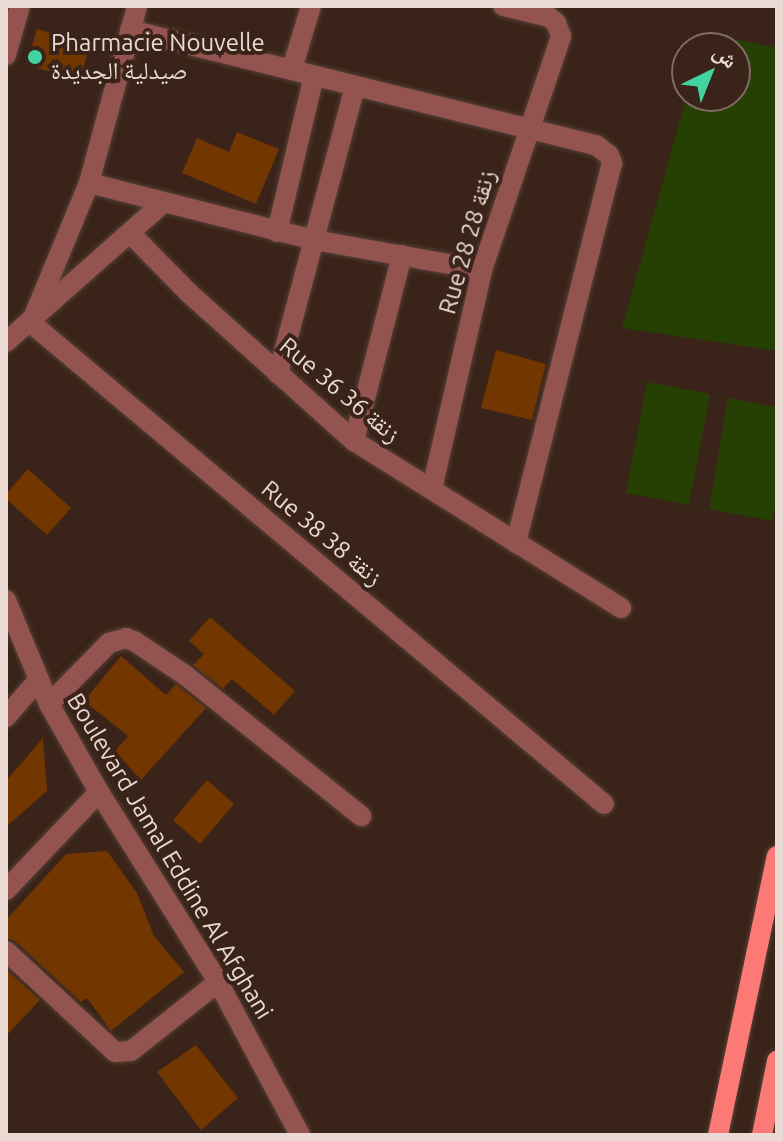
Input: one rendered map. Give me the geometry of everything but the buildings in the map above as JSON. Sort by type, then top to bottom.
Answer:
[{"type":"main road","points":[[718,1135],[777,856]]},
{"type":"main road","points":[[762,1135],[777,1061]]},
{"type":"street","points":[[31,323],[89,183],[137,6]]},
{"type":"street","points":[[292,69],[311,6]]},
{"type":"street","name":"Rue 28 زنقة 28","points":[[432,489],[482,270],[561,36],[556,23],[549,17],[503,6]]},
{"type":"street","points":[[6,55],[14,15]]},
{"type":"street","points":[[130,30],[596,145],[609,155],[612,163],[516,543]]},
{"type":"street","points":[[277,232],[314,75]]},
{"type":"street","points":[[278,374],[355,87]]},
{"type":"street","points":[[89,183],[277,232],[482,270]]},
{"type":"street","points":[[6,342],[162,204]]},
{"type":"street","name":"Rue 36 زنقة 36","points":[[130,233],[189,293],[354,441],[621,608]]},
{"type":"street","points":[[354,441],[402,255]]},
{"type":"street","name":"Rue 38 زنقة 38","points":[[31,323],[604,804]]},
{"type":"street","name":"Boulevard Jamal Eddine Al Afghani","points":[[6,600],[49,704],[99,792],[218,982],[300,1135]]},
{"type":"street","points":[[49,704],[109,643],[126,638],[185,675],[361,816]]},
{"type":"street","points":[[6,717],[38,680]]},
{"type":"street","points":[[6,890],[99,792]]},
{"type":"street","points":[[6,951],[115,1052],[131,1051],[218,982]]},
{"type":"green space","points":[[751,43],[777,48],[777,351],[622,328],[682,112],[751,112]]},
{"type":"green space","points":[[647,382],[710,394],[689,505],[626,493]]},
{"type":"green space","points":[[728,398],[777,407],[777,495],[773,521],[709,509]]},
{"type":"place","name":"Pharmacie Nouvelle صيدلية الجديدة","points":[[35,57]]}]
